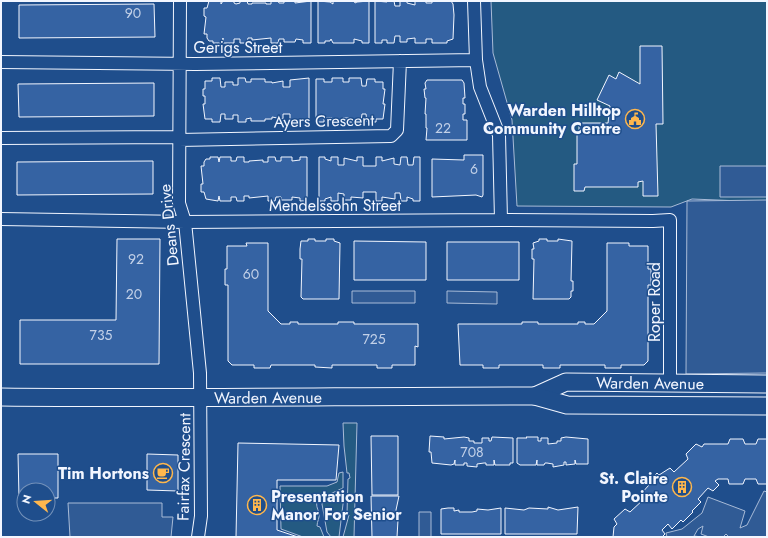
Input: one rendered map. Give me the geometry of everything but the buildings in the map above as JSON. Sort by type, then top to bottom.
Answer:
[{"type":"main road","name":"Warden Avenue","points":[[535,396],[566,382],[767,384]]},
{"type":"main road","name":"Warden Avenue","points":[[1,396],[535,396],[567,405],[767,406]]},
{"type":"street","name":"Deans Drive","points":[[180,1],[179,203],[184,222],[200,373],[201,397]]},
{"type":"street","points":[[474,1],[476,60],[480,87],[500,135],[501,220]]},
{"type":"street","name":"Gerigs Street","points":[[1,62],[180,63],[476,60]]},
{"type":"street","name":"Ayers Crescent","points":[[1,138],[391,136],[397,130],[398,125],[400,61]]},
{"type":"street","name":"Mendelssohn Street","points":[[1,219],[184,222],[670,220]]},
{"type":"street","name":"Roper Road","points":[[670,220],[670,384]]},
{"type":"street","name":"Fairfax Crescent","points":[[198,537],[201,516],[201,397]]},
{"type":"shaded area","points":[[491,1],[767,1],[767,202],[692,199],[671,207],[517,206],[512,120],[493,53]]},
{"type":"shaded area","points":[[720,166],[767,166],[767,197],[720,197]]},
{"type":"shaded area","points":[[767,200],[767,373],[686,374],[687,201]]},
{"type":"shaded area","points":[[352,291],[415,291],[415,303],[352,303]]},
{"type":"shaded area","points":[[447,291],[497,292],[497,304],[447,303]]},
{"type":"shaded area","points":[[343,423],[357,423],[354,537],[343,537],[349,515],[347,514],[348,479],[350,478],[349,473],[347,473]]},
{"type":"shaded area","points":[[343,472],[343,488],[317,500],[319,515],[317,526],[320,527],[324,537],[303,537],[281,529],[280,486],[327,486],[337,482],[339,473]]},
{"type":"shaded area","points":[[764,491],[767,492],[767,537],[729,537],[726,534],[723,537],[709,537],[701,534],[703,526],[698,529],[694,536],[702,537],[667,537],[666,533],[682,529],[702,513],[708,497],[745,511],[740,528],[747,525]]},
{"type":"shaded area","points":[[342,495],[344,496],[339,537],[331,537],[327,532],[322,504],[323,501]]},
{"type":"shaded area","points":[[68,503],[162,503],[162,517],[173,517],[171,537],[70,537]]},
{"type":"shaded area","points":[[419,512],[431,512],[431,537],[419,537]]},
{"type":"place","name":"Warden Hilltop Community Centre","points":[[635,119]]},
{"type":"place","name":"Tim Hortons","points":[[163,473]]},
{"type":"place","name":"St. Claire Pointe","points":[[682,487]]},
{"type":"place","name":"Presentation Manor For Senior","points":[[257,505]]}]
